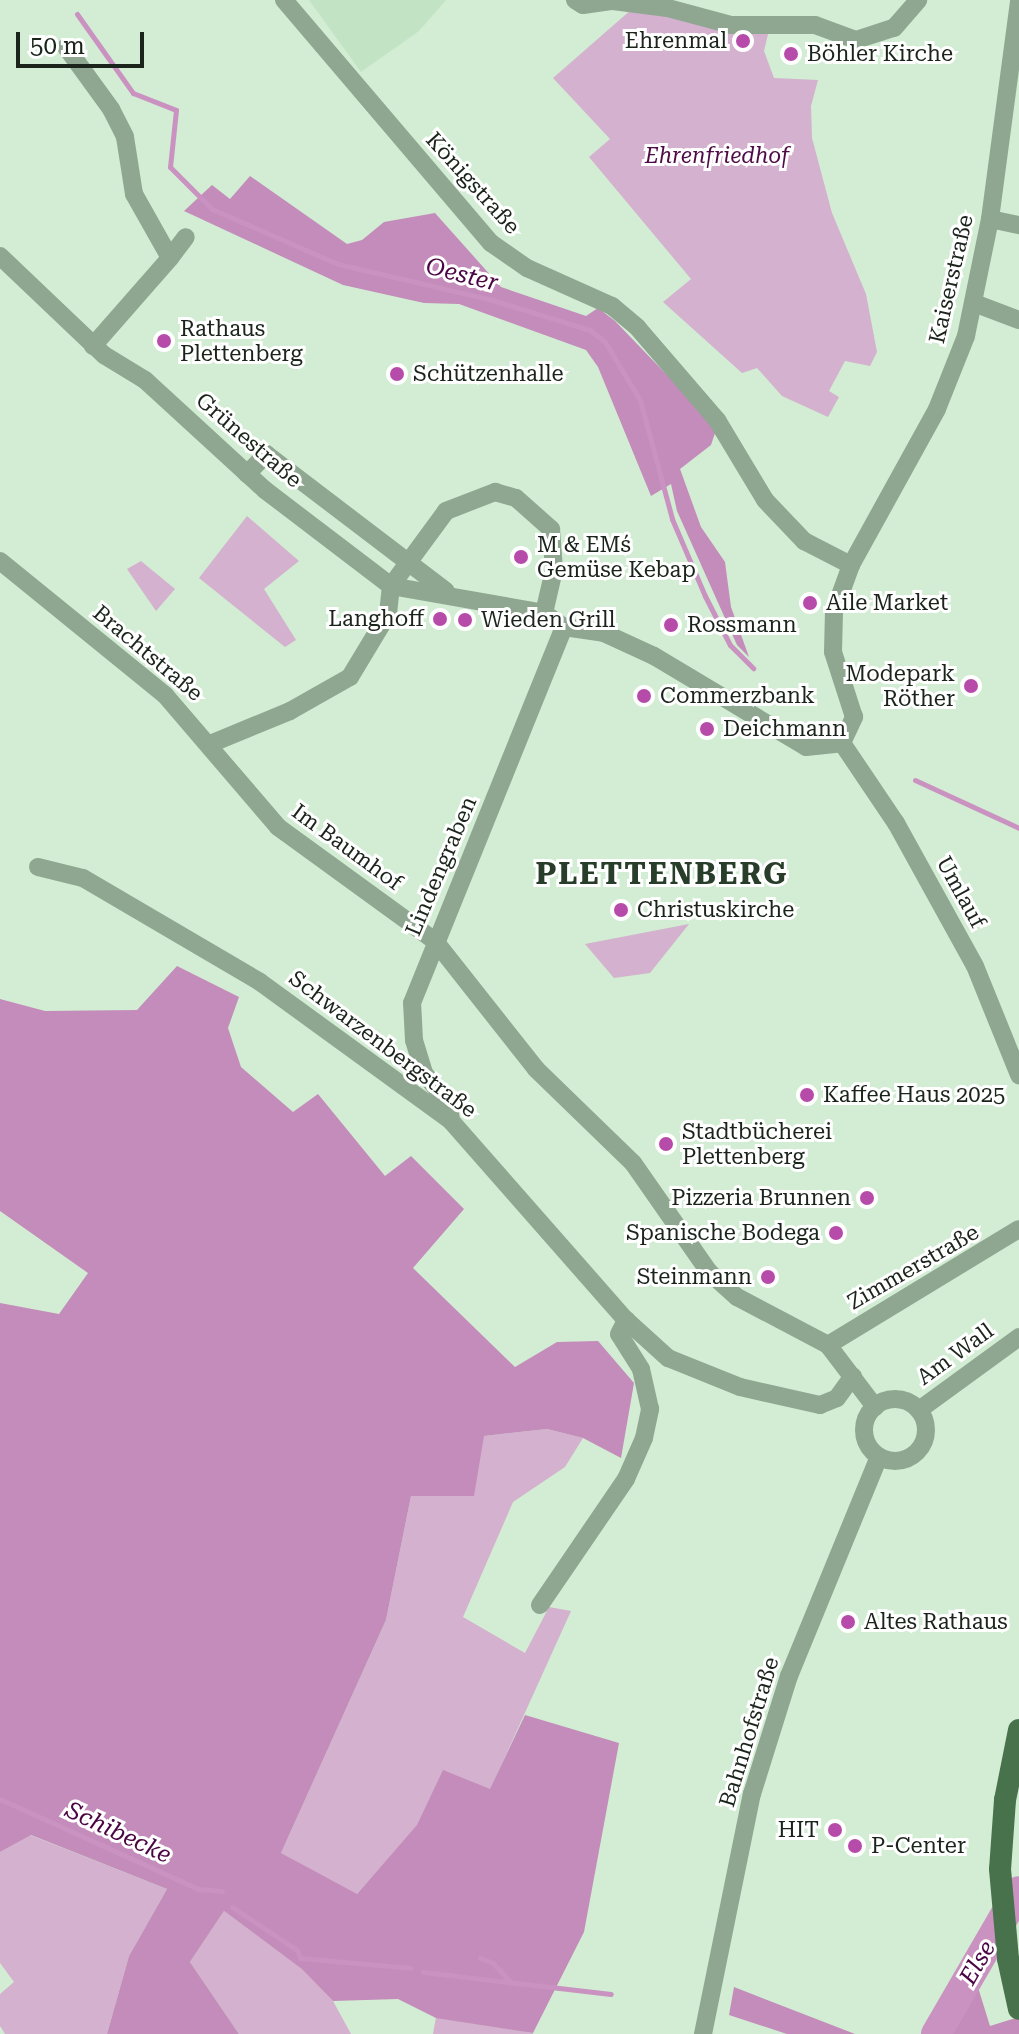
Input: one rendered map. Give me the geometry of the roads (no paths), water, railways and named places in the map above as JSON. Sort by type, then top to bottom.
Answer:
[{"type":"main road","points":[[1019,1730],[1005,1800],[1000,1869],[1008,1959],[1019,2009]]},
{"type":"street","name":"Königstraße","points":[[284,0],[491,243],[527,268],[612,306],[637,327],[717,420],[765,500],[804,541],[851,565]]},
{"type":"street","points":[[575,0],[583,5],[629,3],[731,25],[815,25],[856,40],[894,28],[918,0]]},
{"type":"street","name":"Kaiserstraße","points":[[842,743],[854,717],[832,636],[851,565],[937,409],[974,303],[990,219],[1019,1]]},
{"type":"street","points":[[66,47],[111,109],[125,137],[134,194],[170,258]]},
{"type":"street","points":[[990,219],[1019,225]]},
{"type":"street","points":[[93,346],[186,237]]},
{"type":"street","name":"Grünestraße","points":[[0,256],[93,346],[145,380],[247,474],[391,586]]},
{"type":"street","points":[[974,303],[1019,320]]},
{"type":"street","points":[[247,474],[266,454],[448,593]]},
{"type":"street","points":[[210,744],[290,711],[350,677],[388,614],[391,586],[457,504],[495,492],[516,498],[538,513],[556,543],[544,613]]},
{"type":"street","name":"Brachtstraße","points":[[0,561],[165,695],[210,744]]},
{"type":"street","points":[[391,586],[448,593],[544,613],[564,627],[604,633],[654,656],[806,747],[842,743]]},
{"type":"street","name":"Lindengraben","points":[[451,1121],[449,1104],[424,1073],[412,1021],[416,991],[543,691],[564,627]]},
{"type":"street","name":"Umlauf","points":[[842,743],[896,823],[975,966],[1019,1075]]},
{"type":"street","name":"Im Baumhof","points":[[210,744],[278,827],[435,941],[536,1069],[633,1163],[725,1287],[828,1345]]},
{"type":"street","name":"Schwarzenbergstraße","points":[[38,867],[83,878],[260,982],[451,1121],[626,1320],[668,1358],[766,1394],[829,1403],[853,1376]]},
{"type":"street","name":"Zimmerstraße","points":[[828,1345],[1019,1229]]},
{"type":"street","points":[[540,1605],[626,1479],[644,1438],[650,1409],[641,1369],[619,1334],[626,1320]]},
{"type":"street","name":"Am Wall","points":[[919,1410],[1019,1337]]},
{"type":"street","points":[[828,1345],[875,1407]]},
{"type":"street","points":[[895,1399],[919,1410],[926,1428],[920,1449],[902,1461],[879,1457],[864,1432],[875,1407],[895,1399]]},
{"type":"street","name":"Bahnhofstraße","points":[[703,2034],[752,1794],[789,1676],[879,1457]]},
{"type":"waterway","name":"Oester","points":[[77,14],[133,93],[176,110],[170,167],[212,209],[338,264],[489,299],[590,330],[605,342],[640,400],[672,519],[705,596],[730,645],[753,668]]},
{"type":"waterway","name":"Oester","points":[[915,780],[1019,828]]},
{"type":"waterway","name":"Schibecke","points":[[0,1799],[198,1889],[222,1891]]},
{"type":"waterway","name":"Else","points":[[936,2034],[1019,1891]]},
{"type":"waterway","name":"Schibecke","points":[[232,1907],[297,1950],[300,1958],[411,1968]]},
{"type":"waterway","points":[[480,1958],[493,1963],[510,1981]]},
{"type":"waterway","name":"Schibecke","points":[[423,1972],[611,1994]]},
{"type":"place","name":"Ehrenmal","points":[[743,41]]},
{"type":"place","name":"Böhler Kirche","points":[[791,54]]},
{"type":"place","name":"Rathaus Plettenberg","points":[[164,341]]},
{"type":"place","name":"Schützenhalle","points":[[397,374]]},
{"type":"place","name":"M & EM´s Gemüse Kebap","points":[[521,557]]},
{"type":"place","name":"Aile Market","points":[[810,603]]},
{"type":"place","name":"Langhoff","points":[[440,619]]},
{"type":"place","name":"Wieden Grill","points":[[465,620]]},
{"type":"place","name":"Rossmann","points":[[671,625]]},
{"type":"place","name":"Modepark Röther","points":[[971,686]]},
{"type":"place","name":"Commerzbank","points":[[644,696]]},
{"type":"place","name":"Deichmann","points":[[707,729]]},
{"type":"place","name":"Christuskirche","points":[[621,910]]},
{"type":"place","name":"Kaffee Haus 2025","points":[[807,1095]]},
{"type":"place","name":"Stadtbücherei Plettenberg","points":[[666,1144]]},
{"type":"place","name":"Pizzeria Brunnen","points":[[867,1198]]},
{"type":"place","name":"Spanische Bodega","points":[[836,1233]]},
{"type":"place","name":"Steinmann","points":[[768,1277]]},
{"type":"place","name":"Altes Rathaus","points":[[848,1622]]},
{"type":"place","name":"HIT","points":[[835,1830]]},
{"type":"place","name":"P-Center","points":[[855,1846]]},
{"type":"district","name":"PLETTENBERG","points":[[662,874]]},
{"type":"park label","name":"Ehrenfriedhof","points":[[717,156]]}]
